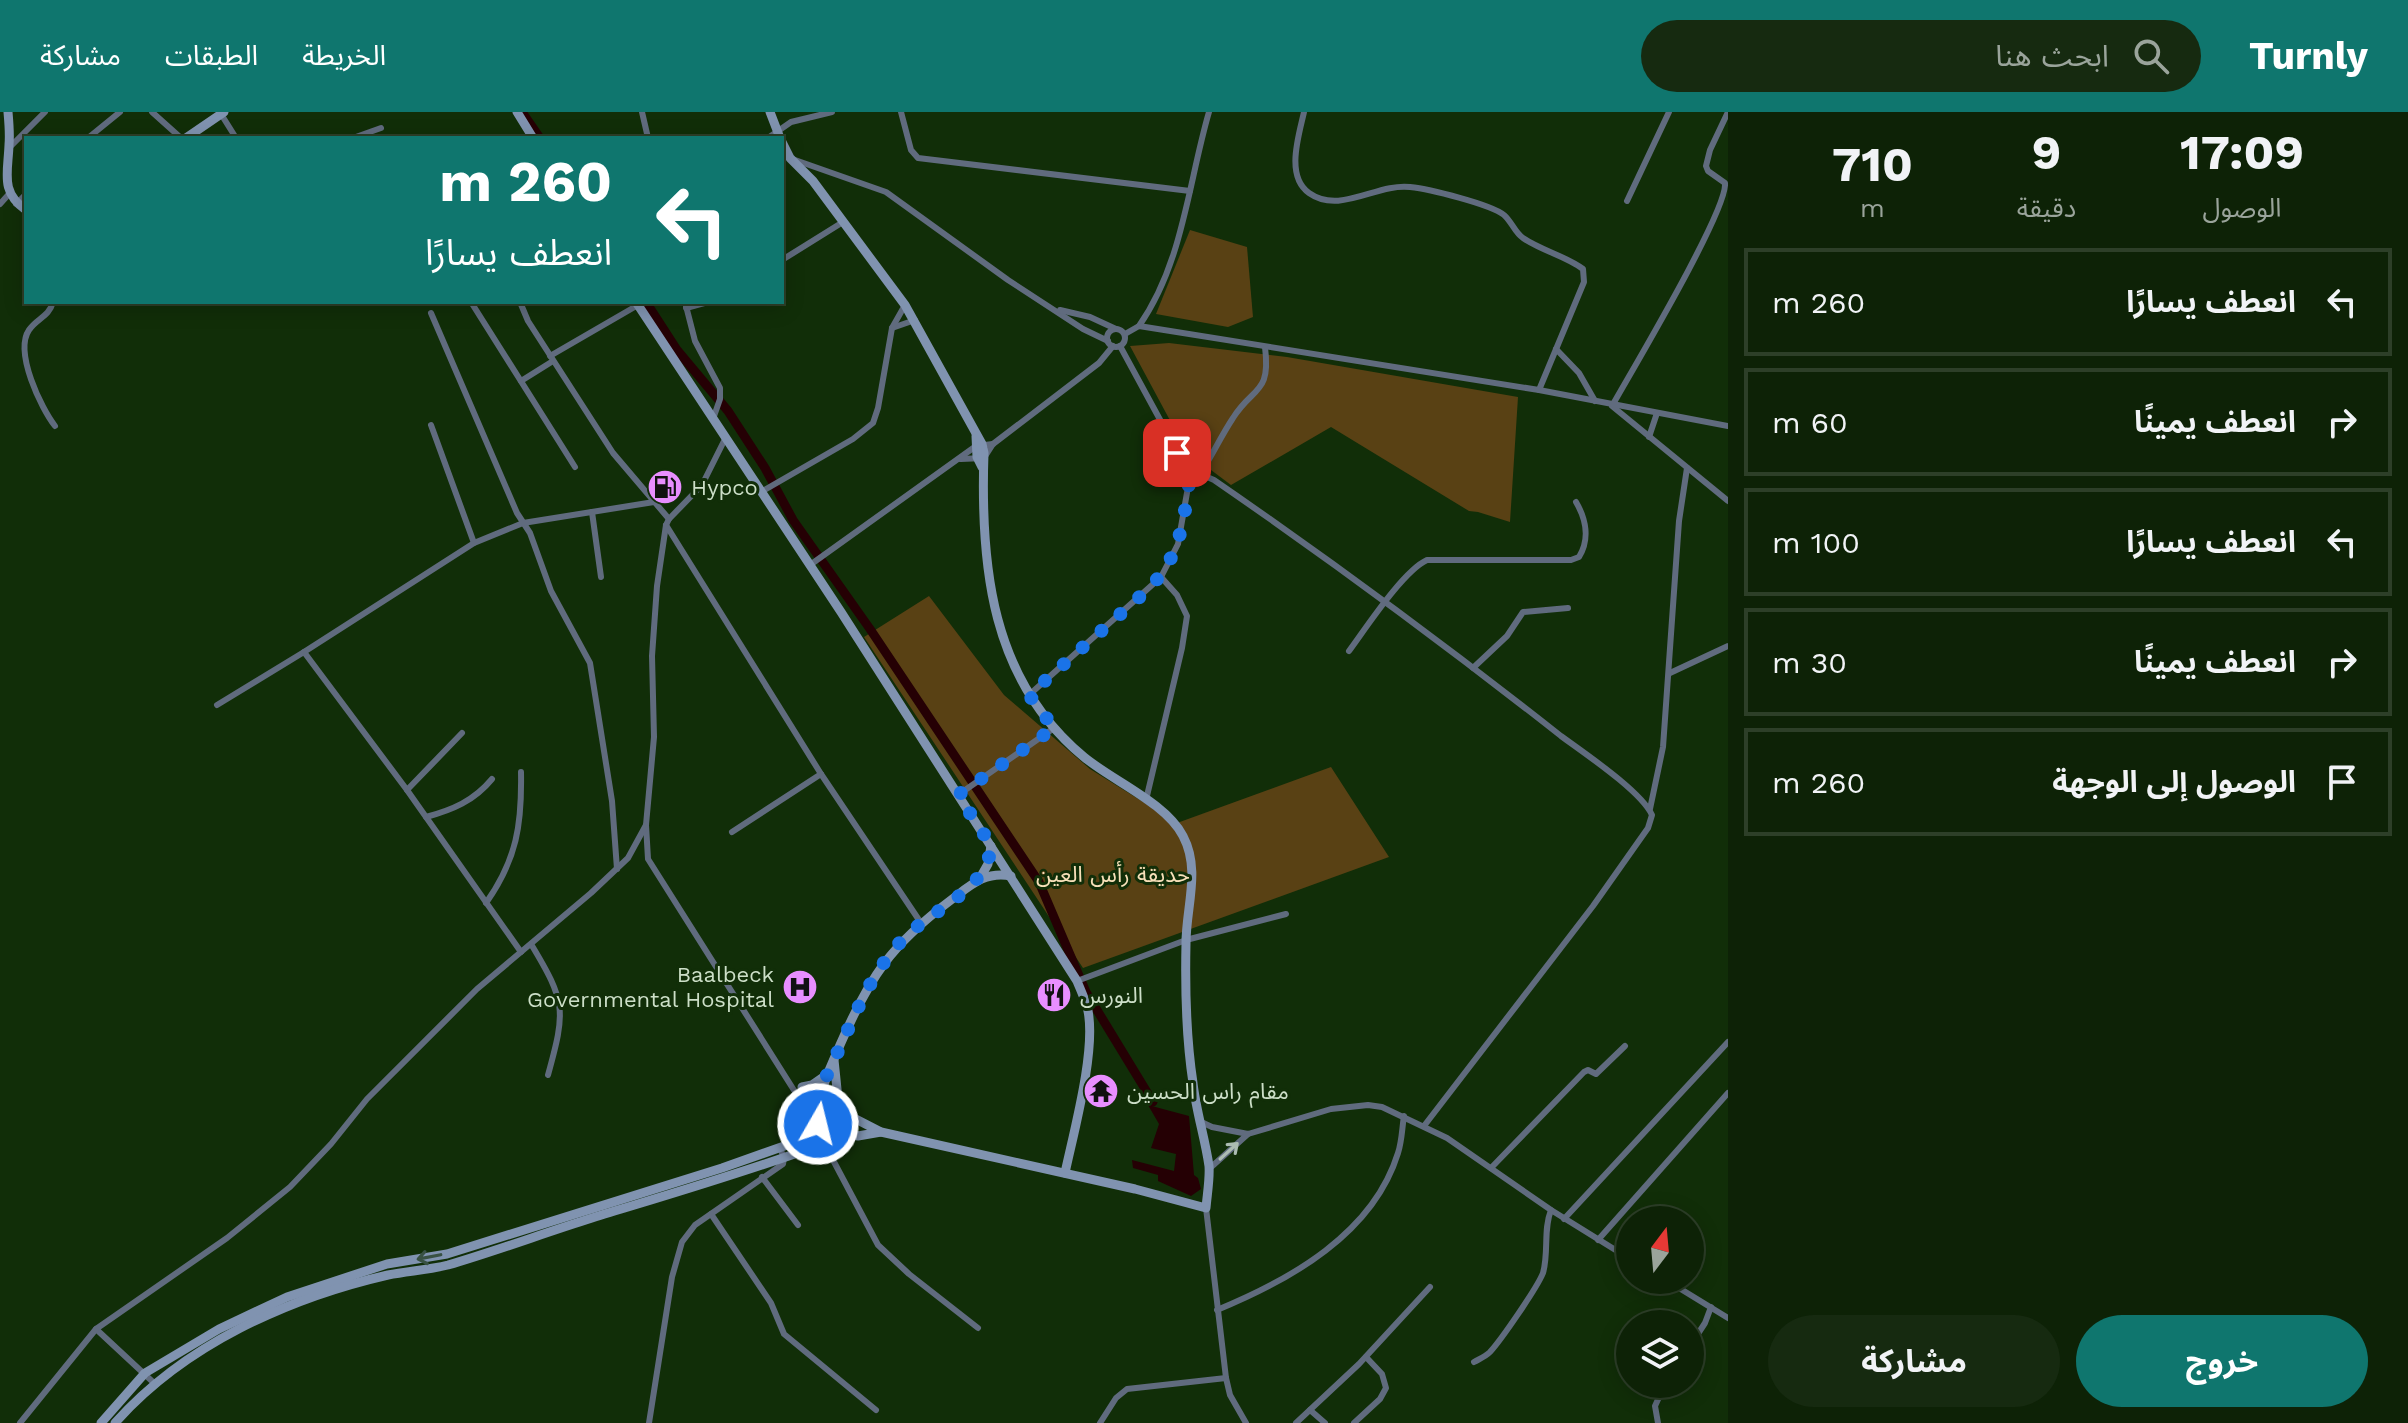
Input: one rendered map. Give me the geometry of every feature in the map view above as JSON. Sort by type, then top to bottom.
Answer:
[{"type":"street","points":[[8,112],[9,148],[2,172],[9,194],[24,209]]},
{"type":"street","points":[[9,148],[45,112]]},
{"type":"street","points":[[90,136],[120,112]]},
{"type":"street","points":[[152,112],[181,136]]},
{"type":"street","points":[[517,112],[532,136]]},
{"type":"street","points":[[642,112],[648,136]]},
{"type":"street","points":[[770,112],[780,136]]},
{"type":"street","points":[[781,136],[791,122],[832,112]]},
{"type":"street","points":[[901,112],[911,150],[918,158],[1190,191]]},
{"type":"street","points":[[1125,334],[1139,326],[1161,290],[1175,251],[1209,112]]},
{"type":"street","points":[[1304,112],[1296,170],[1301,186],[1311,195],[1338,200],[1409,187],[1462,200],[1503,214],[1521,237],[1582,268],[1584,282],[1539,390]]},
{"type":"street","points":[[1627,201],[1669,112]]},
{"type":"street","points":[[1612,406],[1701,253],[1724,198],[1725,183],[1706,166],[1728,112]]},
{"type":"street","points":[[186,136],[222,113],[235,136]]},
{"type":"street","points":[[359,136],[381,128]]},
{"type":"street","points":[[786,155],[813,181],[905,305],[978,442],[995,611],[1003,642],[1029,695],[1054,728],[1085,757],[1172,819],[1190,852],[1192,874],[1186,940],[1189,1052],[1209,1169],[1206,1208],[1226,1378],[1230,1395],[1246,1423]]},
{"type":"street","points":[[786,155],[886,192],[971,255],[1083,329],[1113,344]]},
{"type":"street","points":[[0,204],[9,194]]},
{"type":"street","points":[[16,204],[24,196]]},
{"type":"street","points":[[784,259],[843,222]]},
{"type":"street","points":[[52,304],[46,317],[29,330],[25,345],[34,392],[55,426]]},
{"type":"street","points":[[472,304],[575,467]]},
{"type":"street","points":[[521,304],[528,321],[613,453],[668,522],[821,774],[921,923]]},
{"type":"street","points":[[521,381],[635,304]]},
{"type":"street","points":[[638,304],[761,492],[814,562],[962,793],[1077,981],[1088,1010],[1090,1031],[1065,1173]]},
{"type":"street","points":[[686,305],[695,341],[720,388],[720,399],[713,419]]},
{"type":"street","points":[[761,492],[853,439],[873,423],[892,328],[905,305]]},
{"type":"street","points":[[1056,309],[1090,317],[1125,334]]},
{"type":"street","points":[[431,313],[532,538],[551,591],[590,663],[612,801],[617,869]]},
{"type":"street","points":[[892,328],[915,320]]},
{"type":"street","points":[[1139,326],[1539,390],[1728,426]]},
{"type":"street","points":[[1116,329],[1108,334],[1113,344],[1177,453],[1191,470],[1214,480],[1386,601],[1602,768],[1650,809]]},
{"type":"street","points":[[981,462],[993,444],[1099,363],[1113,344],[1124,341],[1125,334]]},
{"type":"street","points":[[1200,474],[1237,412],[1260,389],[1266,368],[1265,347]]},
{"type":"street","points":[[1556,349],[1584,380],[1595,401]]},
{"type":"street","points":[[1612,406],[1728,501]]},
{"type":"street","points":[[1649,437],[1657,413]]},
{"type":"street","points":[[431,425],[474,543]]},
{"type":"street","points":[[726,437],[702,485],[668,522],[657,586],[652,656],[653,767],[646,825],[648,859],[824,1131],[858,1136],[881,1132]]},
{"type":"street","points":[[978,442],[993,444]]},
{"type":"street","points":[[814,562],[961,459],[978,442]]},
{"type":"street","points":[[961,459],[981,462]]},
{"type":"street","points":[[1424,1126],[1593,906],[1652,821],[1650,809],[1663,747],[1679,521],[1687,468]]},
{"type":"street","points":[[1029,695],[1161,577],[1178,544],[1191,470]]},
{"type":"street","points":[[217,705],[474,543],[523,523],[654,502]]},
{"type":"street","points":[[1349,651],[1386,601],[1427,560],[1571,560],[1579,557],[1584,549],[1586,530],[1576,502]]},
{"type":"street","points":[[592,512],[601,577]]},
{"type":"street","points":[[1146,800],[1187,616],[1177,595],[1161,577]]},
{"type":"street","points":[[1473,668],[1502,642],[1523,612],[1568,608]]},
{"type":"street","points":[[1670,673],[1728,646]]},
{"type":"street","points":[[304,652],[407,790],[521,952]]},
{"type":"street","points":[[962,793],[1054,728]]},
{"type":"street","points":[[407,790],[462,733]]},
{"type":"street","points":[[486,903],[501,881],[515,846],[522,811],[521,772]]},
{"type":"street","points":[[732,832],[821,774]]},
{"type":"street","points":[[426,817],[449,811],[470,800],[492,779]]},
{"type":"street","points":[[20,1423],[96,1329],[227,1238],[290,1187],[331,1144],[367,1099],[427,1037],[477,989],[628,858],[646,825]]},
{"type":"street","points":[[979,880],[988,864],[991,845]]},
{"type":"street","points":[[628,858],[648,859]]},
{"type":"street","points":[[782,1153],[804,1139],[817,1120],[827,1074],[868,985],[892,952],[921,923],[979,880],[995,875],[1011,876]]},
{"type":"street","points":[[1077,981],[1186,940],[1286,914]]},
{"type":"street","points":[[531,944],[547,969],[562,1009],[561,1029],[548,1075]]},
{"type":"street","points":[[1564,1219],[1728,1042]]},
{"type":"street","points":[[1491,1168],[1584,1072],[1588,1070],[1596,1074],[1625,1046]]},
{"type":"street","points":[[115,1423],[154,1383],[190,1356],[223,1338],[315,1298],[387,1275],[448,1265],[782,1153],[824,1143],[842,1126],[844,1113],[838,1099],[834,1060]]},
{"type":"street","points":[[797,1087],[816,1083],[827,1074]]},
{"type":"street","points":[[797,1087],[821,1097],[831,1094],[838,1099]]},
{"type":"street","points":[[1598,1240],[1728,1093]]},
{"type":"street","points":[[1209,1169],[1248,1134],[1331,1109],[1382,1107],[1424,1126],[1616,1251]]},
{"type":"street","points":[[844,1113],[881,1132],[1206,1208]]},
{"type":"street","points":[[1217,1310],[1279,1282],[1315,1260],[1348,1231],[1387,1180],[1399,1151],[1404,1116]]},
{"type":"street","points":[[1199,1121],[1212,1127],[1248,1134]]},
{"type":"street","points":[[824,1143],[878,1245],[909,1274],[978,1328]]},
{"type":"street","points":[[649,1423],[677,1254],[688,1232],[783,1164],[782,1153]]},
{"type":"street","points":[[762,1177],[798,1225]]},
{"type":"street","points":[[101,1423],[145,1373],[207,1335],[300,1292],[387,1264],[447,1254],[668,1190]]},
{"type":"street","points":[[1474,1362],[1487,1355],[1499,1342],[1542,1274],[1547,1219],[1551,1210]]},
{"type":"street","points":[[711,1214],[771,1303],[784,1334],[876,1410]]},
{"type":"street","points":[[1296,1423],[1366,1357],[1430,1287]]},
{"type":"street","points":[[1689,1294],[1728,1318]]},
{"type":"street","points":[[1704,1325],[1711,1307]]},
{"type":"street","points":[[96,1329],[154,1383]]},
{"type":"street","points":[[1354,1423],[1380,1399],[1386,1388],[1382,1374],[1366,1357]]},
{"type":"street","points":[[1100,1423],[1116,1398],[1127,1389],[1226,1378]]},
{"type":"street","points":[[1658,1423],[1655,1406],[1659,1398]]},
{"type":"street","points":[[1310,1410],[1325,1423]]},
{"type":"green space","points":[[1190,230],[1247,247],[1253,317],[1228,327],[1156,314]]},
{"type":"green space","points":[[1169,343],[1287,357],[1518,397],[1510,522],[1469,511],[1331,427],[1231,485],[1187,452],[1130,346]]},
{"type":"green space","name":"حديقة رأس العين","points":[[929,596],[1004,695],[1090,769],[1177,823],[1331,767],[1389,857],[1083,968],[864,637]]},
{"type":"shaded area","points":[[1148,1105],[1189,1116],[1194,1175],[1201,1189],[1191,1196],[1158,1181],[1158,1175],[1133,1168],[1132,1160],[1174,1171],[1176,1154],[1151,1148],[1159,1124]]},
{"type":"waterway","points":[[522,112],[539,136]]},
{"type":"waterway","points":[[647,304],[677,350],[728,411],[765,468],[793,520],[870,629],[1039,882],[1086,992],[1153,1102]]},
{"type":"place","name":"Hypco","points":[[665,487]]},
{"type":"place","name":"Baalbeck Governmental Hospital","points":[[800,987]]},
{"type":"place","name":"النورس","points":[[1054,995]]},
{"type":"place","name":"مقام راس الحسين","points":[[1101,1091]]},
{"type":"route","points":[[818,1124],[817,1105],[824,1081],[858,1003],[879,968],[921,923],[979,880],[988,864],[991,845],[958,795],[1054,728],[1029,695],[1144,593],[1169,565],[1178,544],[1191,470],[1177,453]]}]
